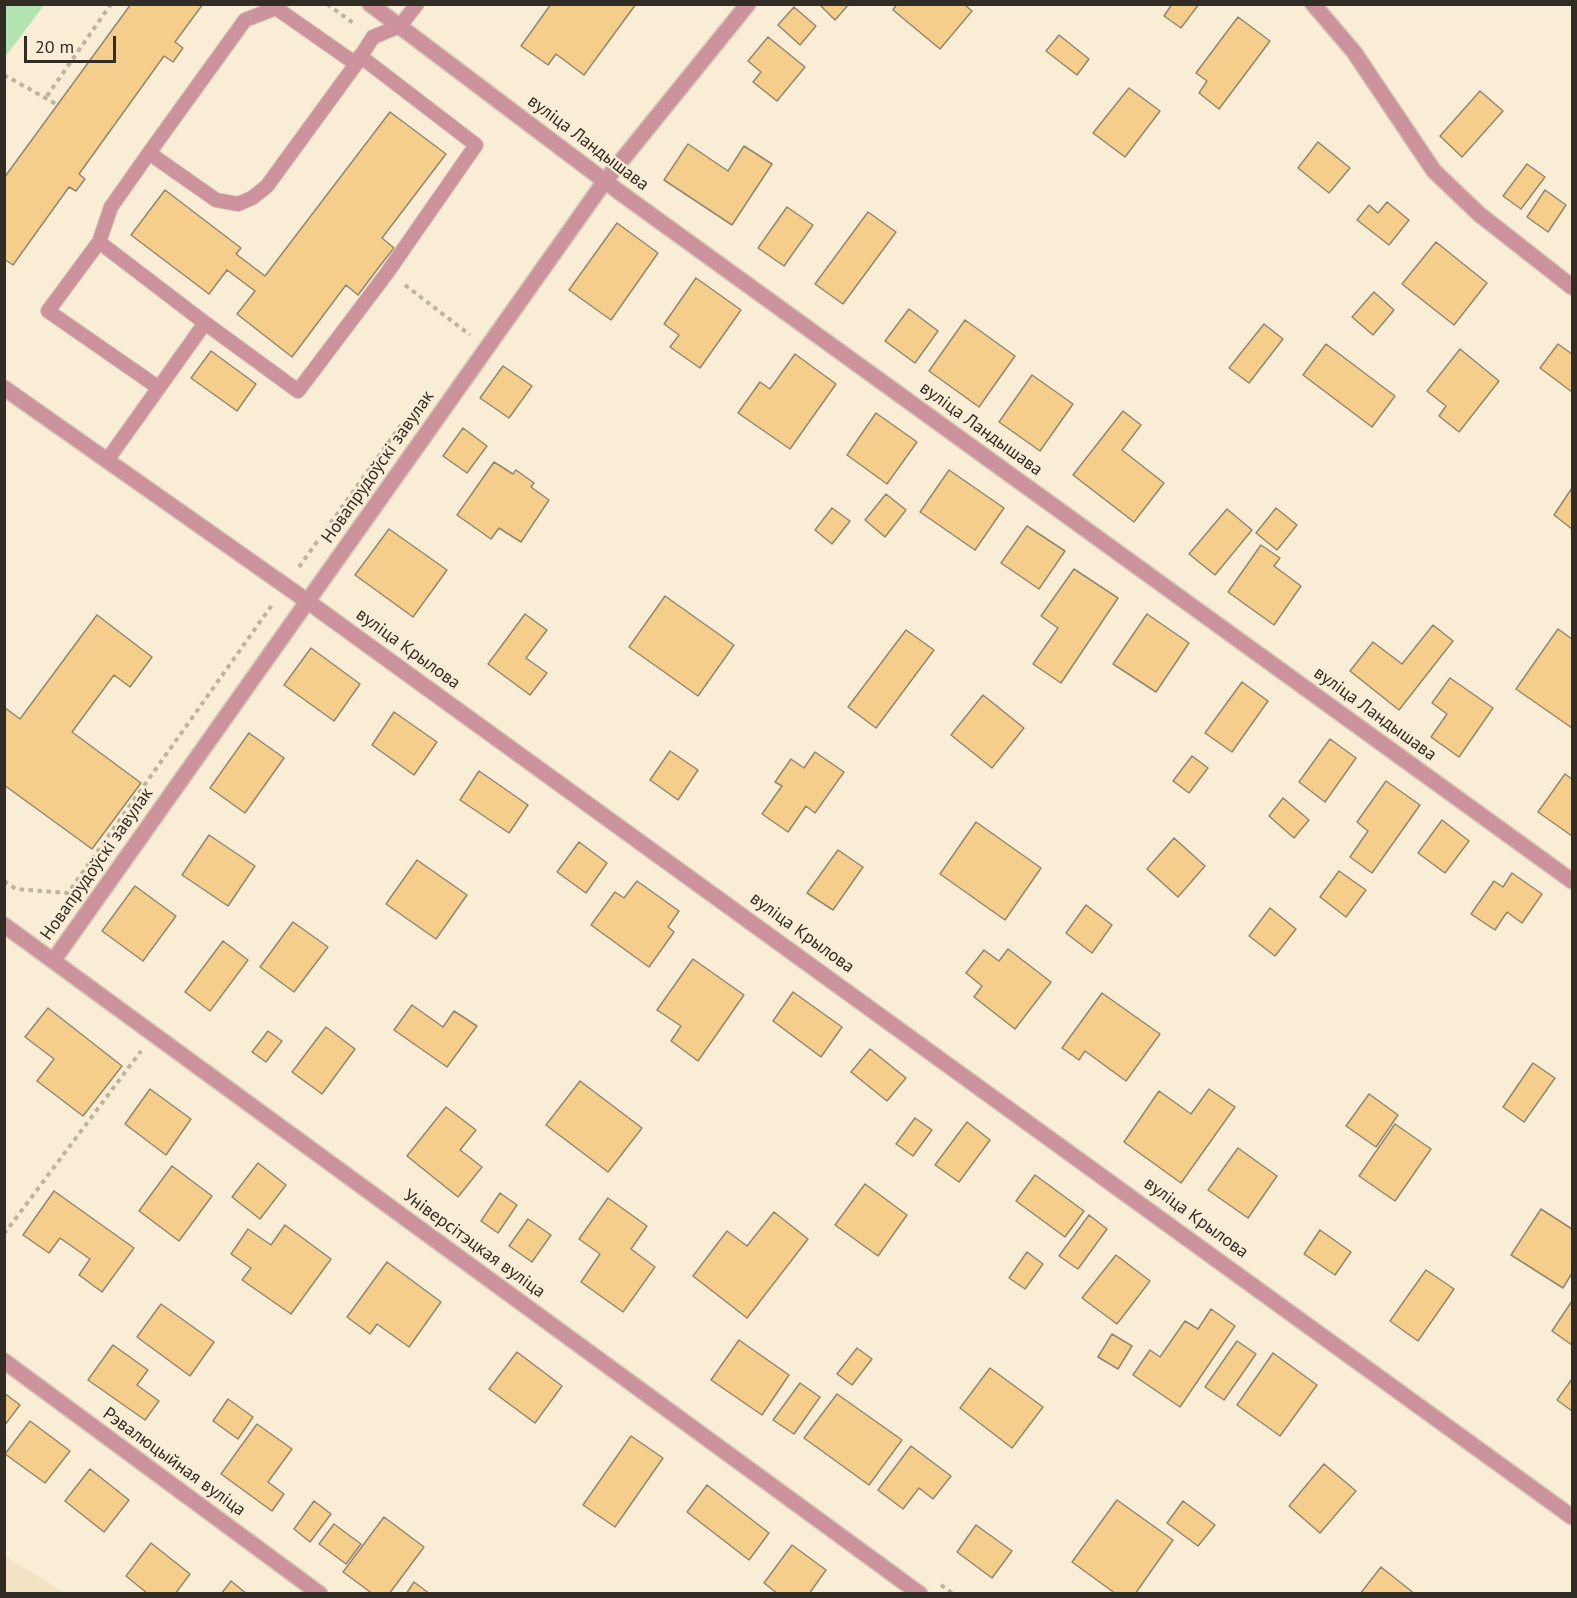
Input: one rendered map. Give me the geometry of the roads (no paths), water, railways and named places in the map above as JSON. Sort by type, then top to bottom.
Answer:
[{"type":"street","name":"вуліца Ландышава","points":[[370,4],[605,181],[1572,881]]},
{"type":"street","name":"Новапрудоўскі завулак","points":[[53,961],[605,181],[748,4]]},
{"type":"street","points":[[1313,4],[1354,52],[1434,171],[1479,214],[1572,287]]},
{"type":"street","name":"вуліца Крылова","points":[[4,388],[307,601],[1092,1166],[1572,1517]]},
{"type":"street","name":"Універсітэцкая вуліца","points":[[4,925],[153,1036],[920,1593]]},
{"type":"street","name":"Рэвалюцыйная вуліца","points":[[4,1361],[320,1593]]},
{"type":"lane","points":[[149,153],[216,200],[238,204],[252,198],[267,186],[373,37],[400,26],[417,4]]},
{"type":"lane","points":[[99,242],[298,391],[387,273],[476,145],[358,60],[276,8],[245,20],[111,207],[99,242],[48,310],[159,388]]},
{"type":"lane","points":[[108,459],[205,322]]}]
